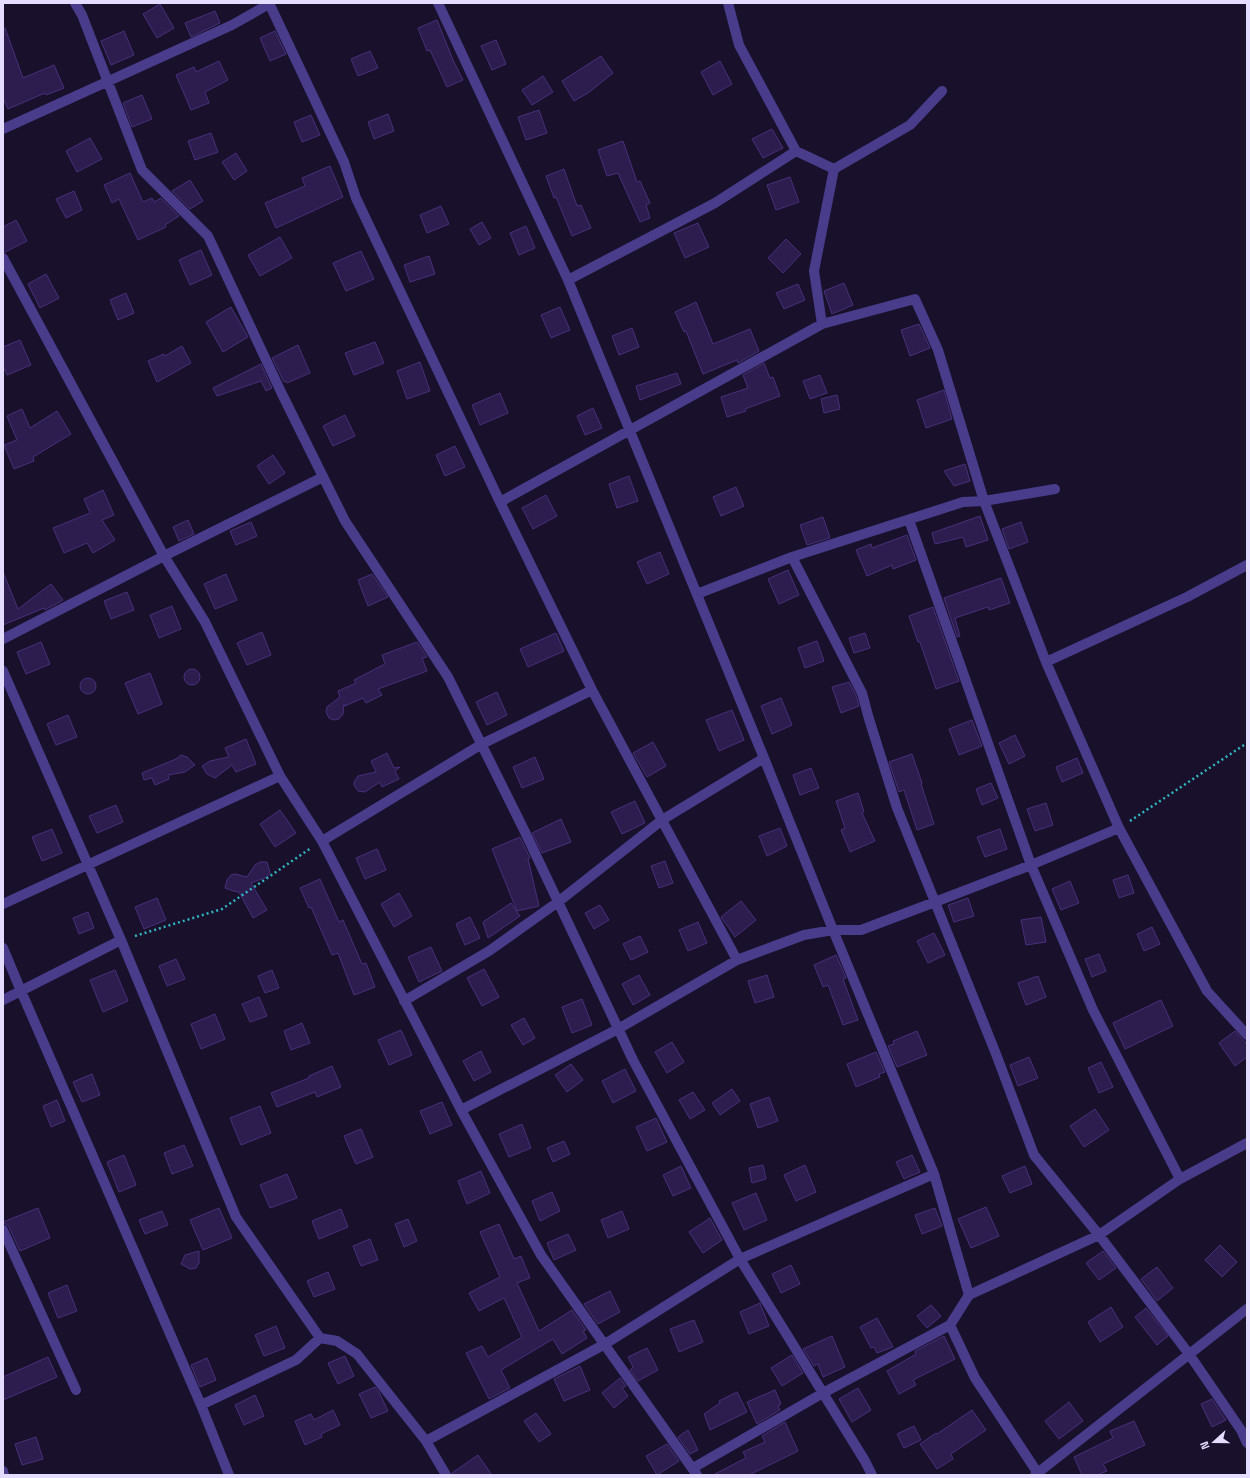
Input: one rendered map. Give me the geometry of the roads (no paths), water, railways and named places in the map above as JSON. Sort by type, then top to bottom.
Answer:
[{"type":"street","points":[[75,3],[82,15],[142,170],[208,236],[345,521],[448,677],[482,744],[633,1060],[740,1259],[865,1461],[872,1475]]},
{"type":"street","points":[[438,3],[568,280],[934,1174],[969,1295]]},
{"type":"street","points":[[728,3],[739,45],[796,151],[834,170]]},
{"type":"street","points":[[3,129],[232,25],[269,4],[344,162],[356,198],[500,502],[592,690],[737,960]]},
{"type":"street","points":[[822,324],[814,272],[834,170],[910,124],[942,91]]},
{"type":"street","points":[[568,280],[715,203],[796,151]]},
{"type":"street","points":[[3,258],[164,556],[205,622],[280,776],[322,841],[404,1001],[542,1255],[695,1471],[823,1393],[950,1325],[969,1295],[1099,1235],[1180,1179],[1247,1143]]},
{"type":"street","points":[[500,502],[822,324],[915,299],[938,350],[984,501],[1046,662],[1119,828],[1206,991],[1247,1035]]},
{"type":"street","points":[[3,639],[164,556],[323,477]]},
{"type":"street","points":[[697,594],[792,557],[963,502],[984,501],[1055,489]]},
{"type":"street","points":[[908,520],[1031,865],[1093,1010],[1180,1179]]},
{"type":"street","points":[[792,557],[862,693],[897,808],[996,1054],[1034,1155],[1099,1235],[1190,1354],[1241,1430],[1247,1443]]},
{"type":"street","points":[[1046,662],[1187,597],[1247,565]]},
{"type":"street","points":[[3,671],[121,940],[236,1217],[320,1338],[337,1341],[358,1354],[426,1441],[446,1475]]},
{"type":"street","points":[[322,841],[482,744],[592,690]]},
{"type":"street","points":[[404,1001],[489,951],[558,902],[662,820],[764,758]]},
{"type":"street","points":[[3,904],[280,776]]},
{"type":"street","points":[[462,1110],[618,1029],[737,960],[804,935],[833,930],[861,930],[1031,865],[1119,828]]},
{"type":"street","points":[[3,1000],[121,940]]},
{"type":"street","points":[[3,948],[201,1406],[229,1475]]},
{"type":"street","points":[[426,1441],[605,1344],[740,1259],[934,1174]]},
{"type":"street","points":[[3,1230],[76,1390]]},
{"type":"street","points":[[950,1325],[975,1378],[1037,1474],[1247,1309]]},
{"type":"street","points":[[201,1406],[296,1360],[320,1338]]},
{"type":"street","points":[[3,1471],[4,1475]]}]
